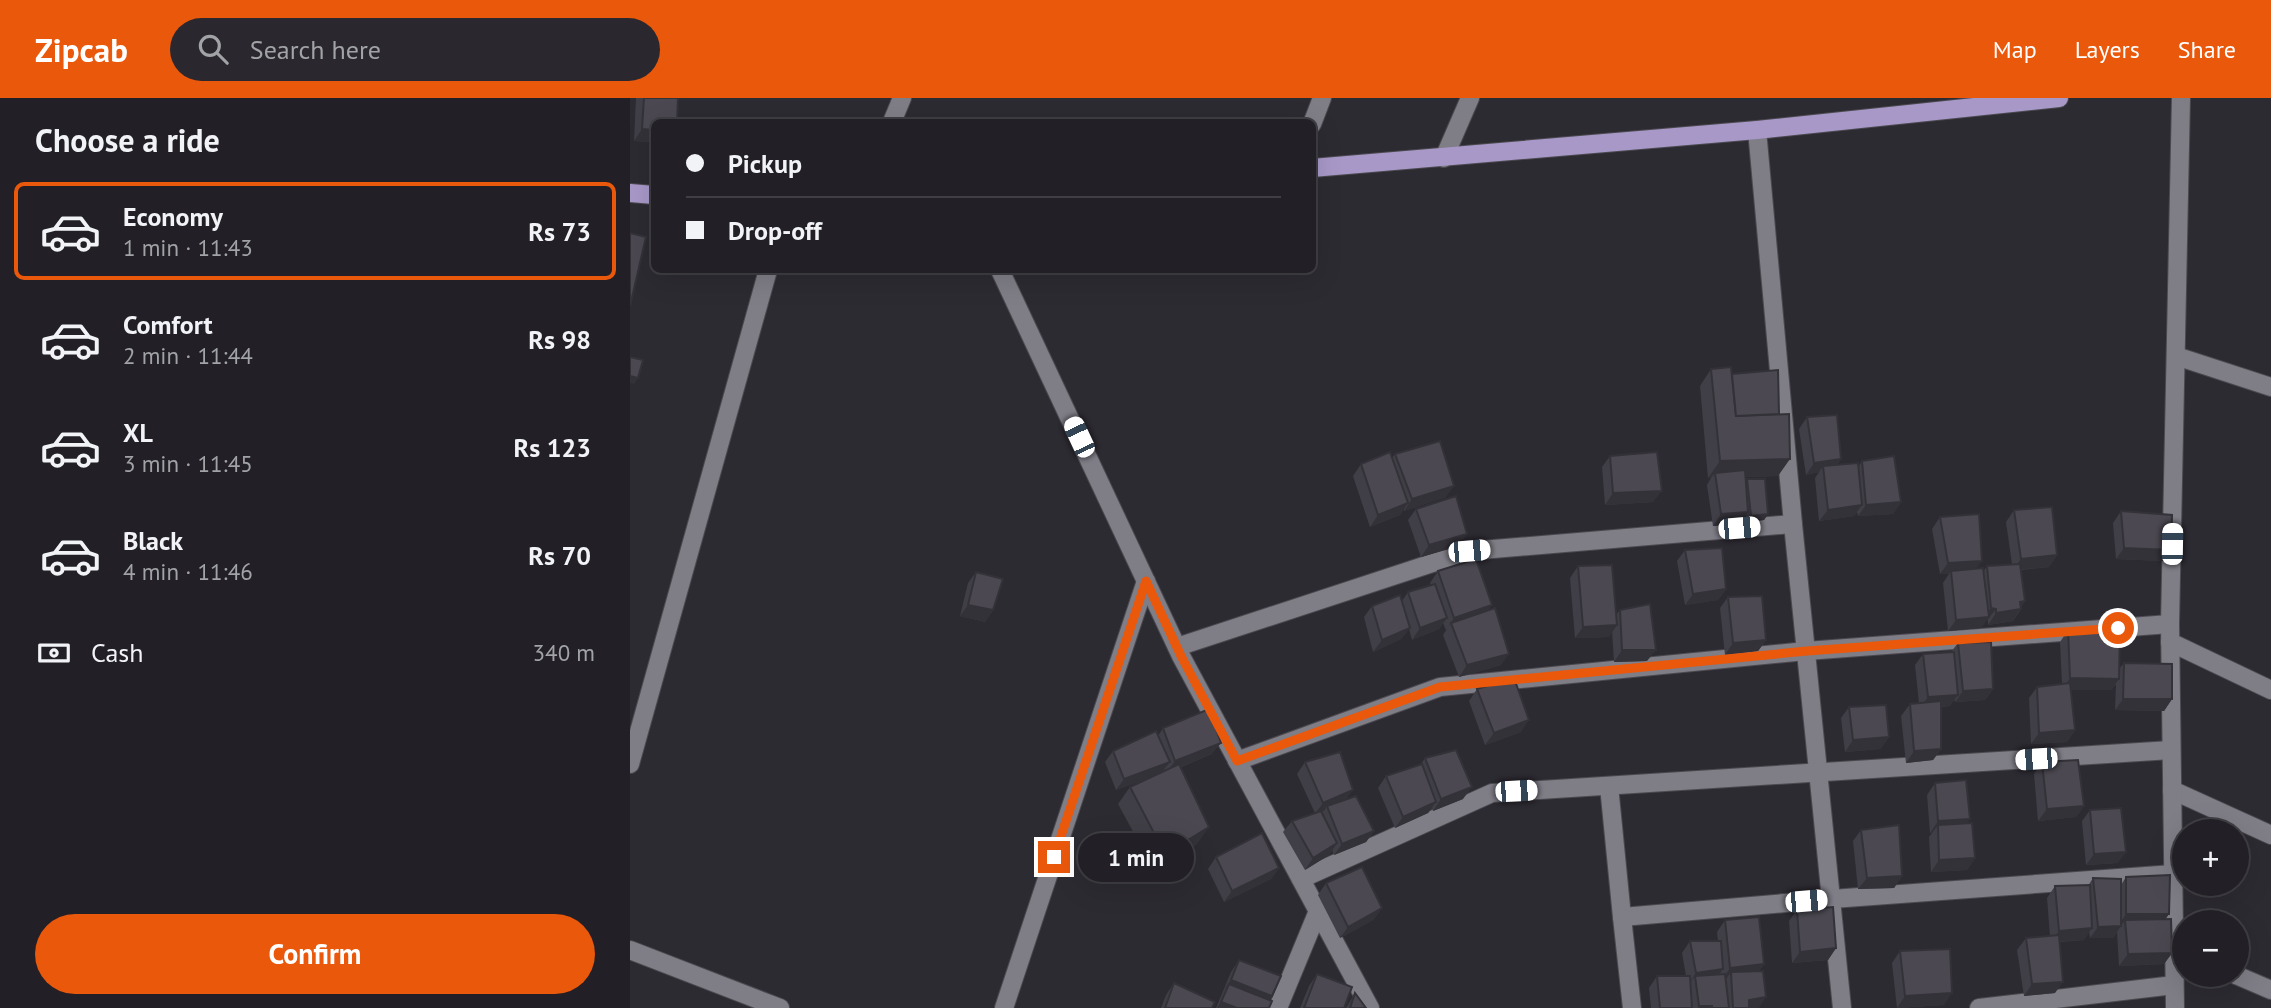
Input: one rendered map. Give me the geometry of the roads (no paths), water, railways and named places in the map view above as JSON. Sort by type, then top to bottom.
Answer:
[{"type":"main road","points":[[1316,168],[1757,130],[2059,98]]},
{"type":"main road","points":[[630,193],[651,195]]},
{"type":"street","points":[[893,119],[902,98]]},
{"type":"street","points":[[1314,119],[1322,98]]},
{"type":"street","points":[[1444,158],[1470,98]]},
{"type":"street","points":[[2172,819],[2170,633],[2181,98]]},
{"type":"street","points":[[1757,130],[1793,524],[1842,1008]]},
{"type":"street","points":[[630,764],[767,273]]},
{"type":"street","points":[[1001,273],[1177,647],[1370,1008]]},
{"type":"street","points":[[2176,356],[2271,387]]},
{"type":"street","points":[[1177,647],[1469,551],[1793,524]]},
{"type":"street","points":[[1004,1008],[1146,581]]},
{"type":"street","points":[[1237,761],[1440,687],[1807,651],[2170,633],[2271,690]]},
{"type":"street","points":[[1301,879],[1492,793],[2171,750]]},
{"type":"street","points":[[1609,786],[1632,1008]]},
{"type":"street","points":[[2172,790],[2271,835]]},
{"type":"street","points":[[1622,917],[2172,874]]},
{"type":"street","points":[[1279,1008],[1318,911]]},
{"type":"street","points":[[631,952],[750,1002],[780,1008]]},
{"type":"street","points":[[2249,981],[2271,990]]},
{"type":"street","points":[[1979,1008],[2172,985]]},
{"type":"street","points":[[2174,987],[2175,1008]]}]
